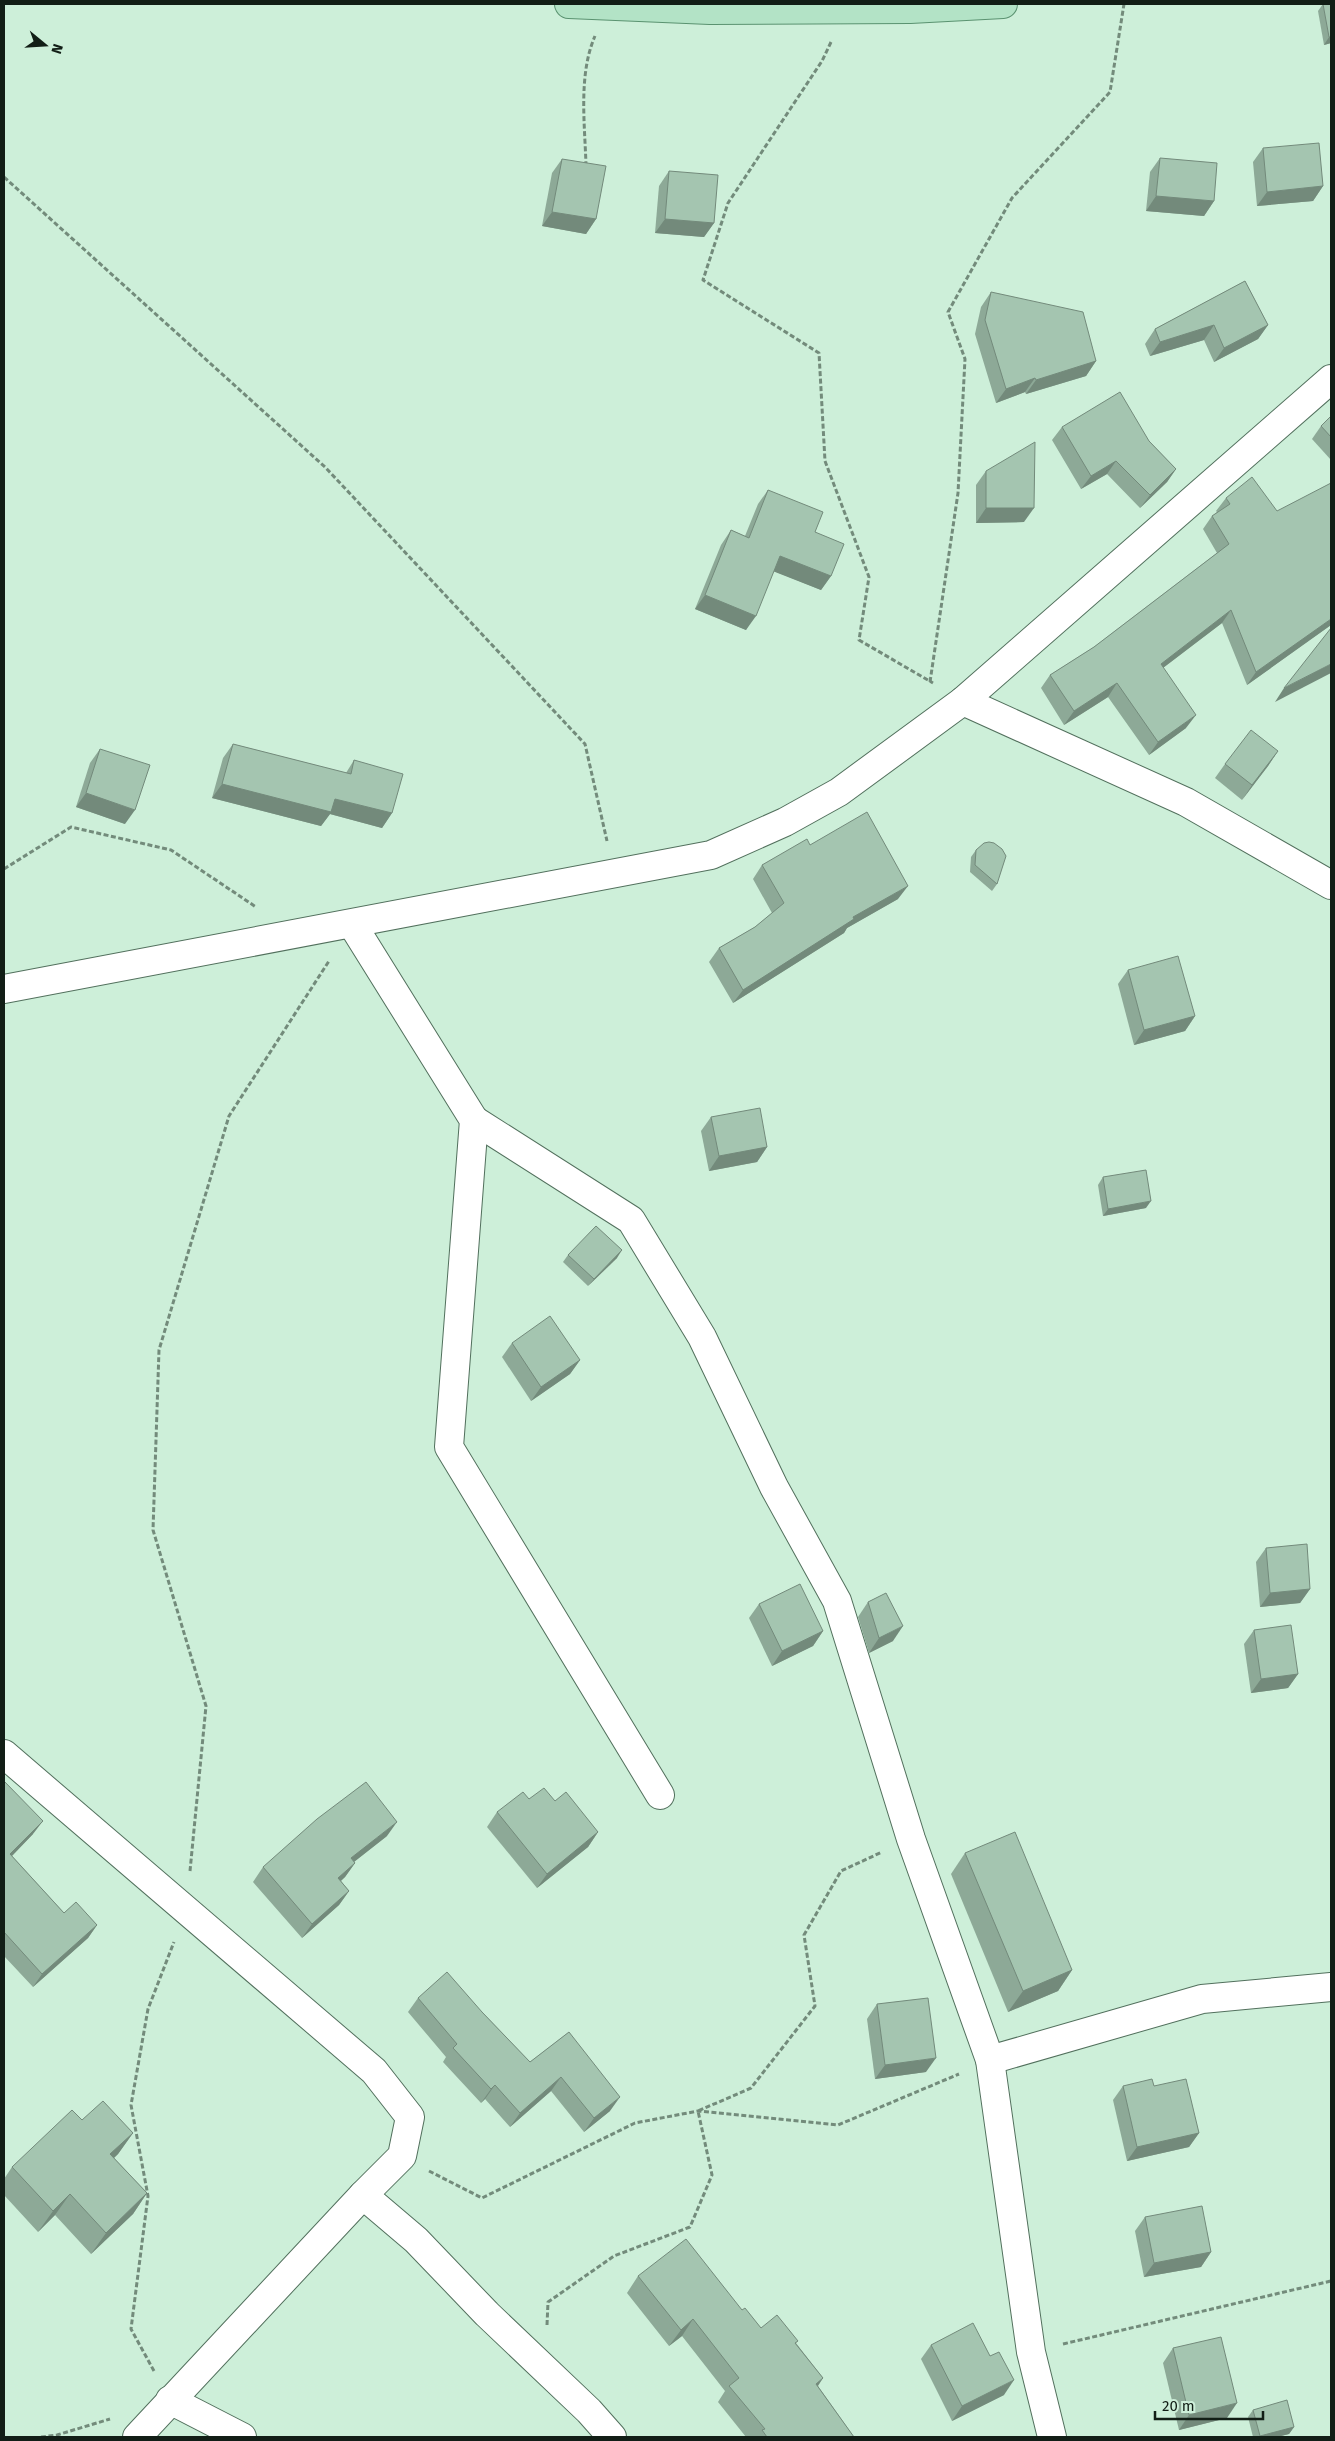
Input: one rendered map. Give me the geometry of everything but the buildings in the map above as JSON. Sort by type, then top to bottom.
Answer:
[{"type":"main road","points":[[569,4],[710,10],[910,9],[1002,4]]},
{"type":"street","points":[[4,989],[297,935],[711,855],[785,822],[839,792],[963,701],[1331,379]]},
{"type":"street","points":[[963,701],[1186,802],[1331,885]]},
{"type":"street","points":[[352,924],[474,1120],[631,1220],[697,1329],[774,1487],[837,1601],[911,1839],[990,2060],[1031,2352],[1052,2437]]},
{"type":"street","points":[[474,1120],[449,1447],[660,1795]]},
{"type":"street","points":[[4,1754],[374,2071],[410,2117],[402,2156],[363,2195],[136,2437]]},
{"type":"street","points":[[990,2060],[1202,1999],[1331,1987]]},
{"type":"street","points":[[363,2195],[416,2240],[546,2371],[589,2411],[612,2437]]},
{"type":"street","points":[[170,2400],[242,2437]]},
{"type":"path","points":[[930,682],[958,493],[965,359],[948,312],[1012,198],[1110,92],[1124,4]]},
{"type":"path","points":[[586,167],[584,98],[591,47],[608,6]]},
{"type":"path","points":[[846,10],[822,61],[728,203],[703,280],[819,353],[825,461],[869,578],[859,640],[963,701]]},
{"type":"path","points":[[4,177],[325,467],[585,744],[614,874]]},
{"type":"path","points":[[4,869],[72,827],[171,850],[297,935]]},
{"type":"path","points":[[170,2400],[131,2329],[148,2196],[130,2105],[148,2009],[186,1910],[206,1706],[153,1530],[158,1350],[229,1116],[352,924]]},
{"type":"path","points":[[402,2156],[482,2198],[635,2123],[698,2111],[751,2088],[815,2006],[804,1934],[841,1871],[911,1839]]},
{"type":"path","points":[[698,2111],[838,2125],[990,2060]]},
{"type":"path","points":[[546,2371],[548,2302],[614,2256],[690,2227],[712,2175],[698,2111]]},
{"type":"path","points":[[1031,2352],[1331,2281]]},
{"type":"path","points":[[41,2437],[58,2435],[114,2418]]}]
